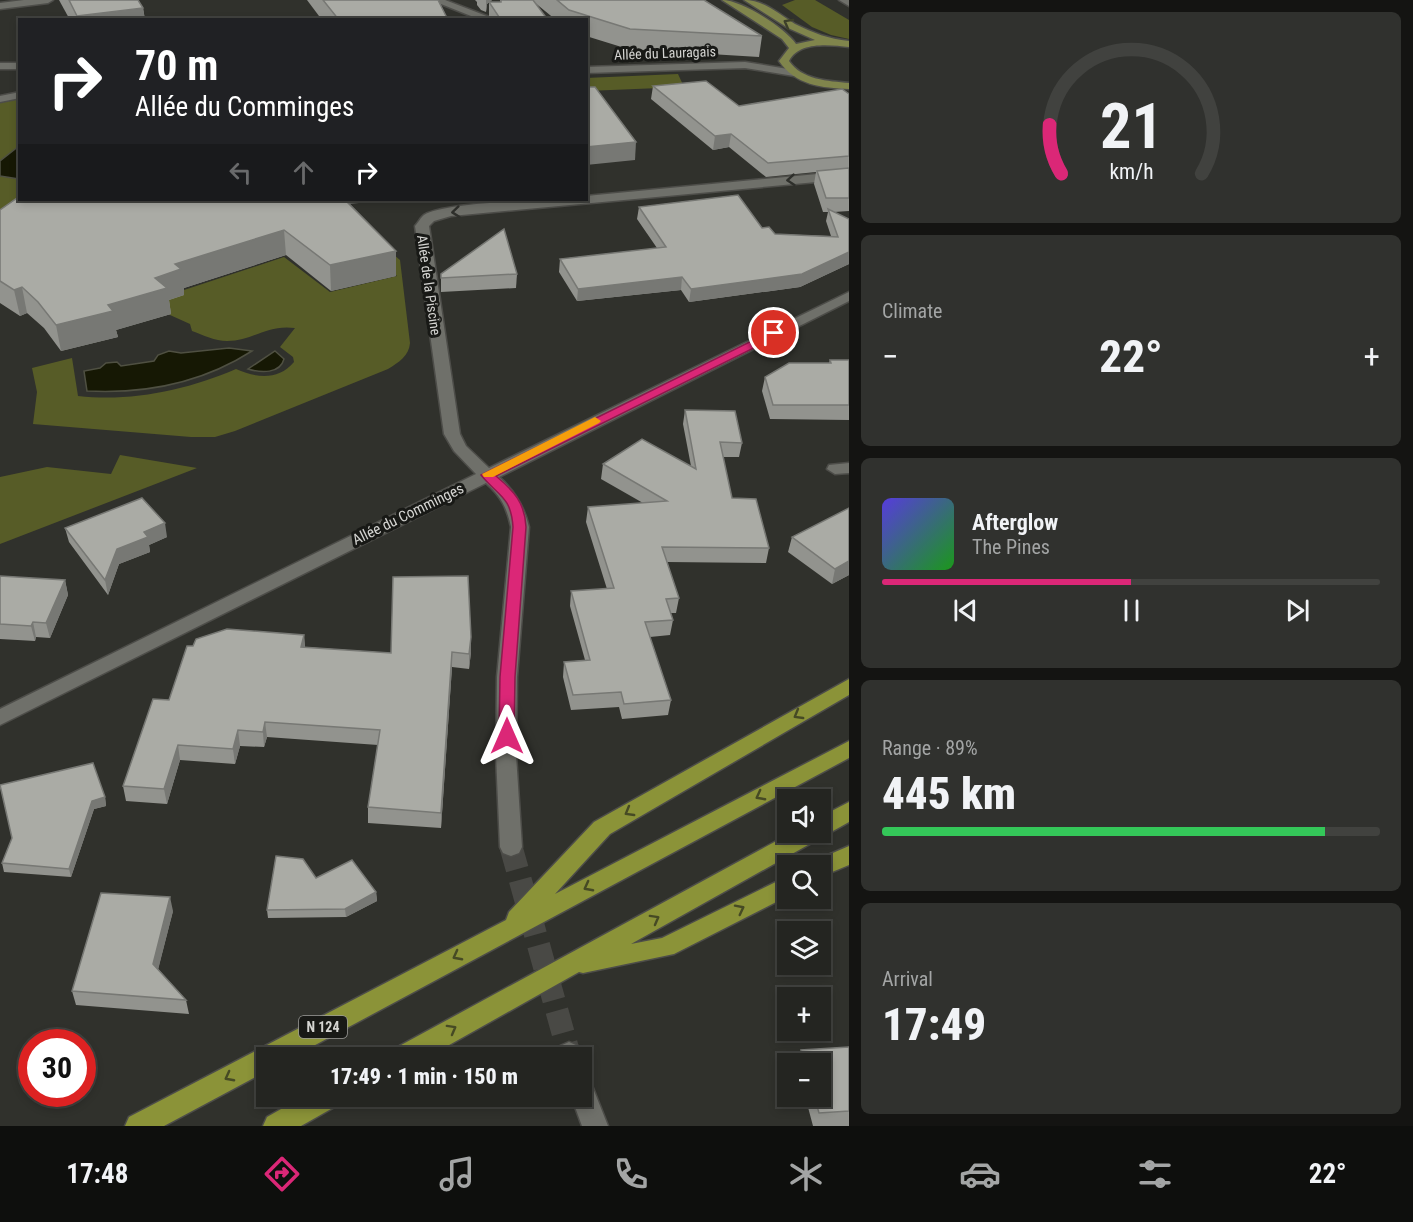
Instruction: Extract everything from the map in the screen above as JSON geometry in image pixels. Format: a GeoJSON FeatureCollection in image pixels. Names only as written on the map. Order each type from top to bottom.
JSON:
{"type":"FeatureCollection","features":[{"type":"Feature","properties":{"kind":"highway"},"geometry":{"type":"LineString","coordinates":[[508,928],[602,828],[849,686]]}},
{"type":"Feature","properties":{"kind":"highway","name":"N 124"},"geometry":{"type":"LineString","coordinates":[[138,1126],[849,749]]}},
{"type":"Feature","properties":{"kind":"highway"},"geometry":{"type":"LineString","coordinates":[[831,822],[849,812]]}},
{"type":"Feature","properties":{"kind":"highway"},"geometry":{"type":"LineString","coordinates":[[421,1047],[793,843]]}},
{"type":"Feature","properties":{"kind":"highway"},"geometry":{"type":"LineString","coordinates":[[831,863],[849,855]]}},
{"type":"Feature","properties":{"kind":"highway"},"geometry":{"type":"LineString","coordinates":[[567,966],[666,947],[777,891]]}},
{"type":"Feature","properties":{"kind":"highway"},"geometry":{"type":"LineString","coordinates":[[276,1126],[310,1107]]}},
{"type":"Feature","properties":{"kind":"main road"},"geometry":{"type":"LineString","coordinates":[[727,0],[786,37],[789,52],[784,61],[786,67],[794,73],[822,83],[849,86]]}},
{"type":"Feature","properties":{"kind":"main road"},"geometry":{"type":"LineString","coordinates":[[749,0],[792,26],[828,43]]}},
{"type":"Feature","properties":{"kind":"main road"},"geometry":{"type":"LineString","coordinates":[[789,52],[828,43],[849,44]]}},
{"type":"Feature","properties":{"kind":"street"},"geometry":{"type":"LineString","coordinates":[[0,6],[48,0]]}},
{"type":"Feature","properties":{"kind":"street"},"geometry":{"type":"LineString","coordinates":[[436,0],[493,16]]}},
{"type":"Feature","properties":{"kind":"street"},"geometry":{"type":"LineString","coordinates":[[844,0],[849,3]]}},
{"type":"Feature","properties":{"kind":"street"},"geometry":{"type":"LineString","coordinates":[[449,4],[471,2]]}},
{"type":"Feature","properties":{"kind":"street"},"geometry":{"type":"LineString","coordinates":[[0,52],[1,66],[18,66]]}},
{"type":"Feature","properties":{"kind":"street","name":"Allée du Lauragais"},"geometry":{"type":"LineString","coordinates":[[745,65],[789,52]]}},
{"type":"Feature","properties":{"kind":"street","name":"Allée du Lauragais"},"geometry":{"type":"LineString","coordinates":[[588,70],[745,65],[794,73]]}},
{"type":"Feature","properties":{"kind":"street"},"geometry":{"type":"LineString","coordinates":[[0,99],[18,95]]}},
{"type":"Feature","properties":{"kind":"street","name":"Allée de la Piscine"},"geometry":{"type":"LineString","coordinates":[[588,199],[849,175]]}},
{"type":"Feature","properties":{"kind":"street","name":"Allée de la Piscine"},"geometry":{"type":"LineString","coordinates":[[511,847],[506,755],[507,677],[519,520],[514,501],[460,449],[452,434],[421,231],[424,222],[450,212],[566,201]]}},
{"type":"Feature","properties":{"kind":"street","name":"Allée du Comminges"},"geometry":{"type":"LineString","coordinates":[[0,718],[481,469],[849,296]]}},
{"type":"Feature","properties":{"kind":"street"},"geometry":{"type":"LineString","coordinates":[[588,1107],[595,1126]]}},
{"type":"Feature","properties":{"kind":"green space"},"geometry":{"type":"Polygon","coordinates":[[[795,0],[815,0],[849,20],[849,39],[812,27],[782,5],[795,0]]]}},
{"type":"Feature","properties":{"kind":"green space"},"geometry":{"type":"Polygon","coordinates":[[[678,74],[684,87],[588,91],[588,78],[678,74]]]}},
{"type":"Feature","properties":{"kind":"green space"},"geometry":{"type":"Polygon","coordinates":[[[18,99],[18,201],[0,211],[0,102],[18,99]]]}},
{"type":"Feature","properties":{"kind":"green space"},"geometry":{"type":"Polygon","coordinates":[[[394,255],[400,260],[410,343],[406,355],[388,369],[215,437],[33,424],[37,392],[32,368],[72,358],[78,396],[119,397],[159,393],[198,383],[236,369],[259,376],[281,372],[294,362],[293,357],[280,347],[295,328],[276,328],[236,340],[218,340],[192,331],[190,324],[170,315],[158,303],[181,291],[284,257],[330,292],[397,276],[381,259],[394,255]]]}},
{"type":"Feature","properties":{"kind":"green space"},"geometry":{"type":"Polygon","coordinates":[[[120,455],[197,468],[0,544],[0,477],[47,467],[111,474],[120,455]]]}},
{"type":"Feature","properties":{"kind":"shaded area"},"geometry":{"type":"Polygon","coordinates":[[[18,147],[18,179],[0,176],[0,161],[18,147]]]}},
{"type":"Feature","properties":{"kind":"shaded area"},"geometry":{"type":"Polygon","coordinates":[[[229,348],[252,351],[213,371],[173,384],[131,391],[87,391],[84,371],[100,368],[106,363],[117,362],[121,366],[154,361],[158,355],[169,351],[181,353],[229,348]]]}},
{"type":"Feature","properties":{"kind":"shaded area"},"geometry":{"type":"Polygon","coordinates":[[[275,351],[284,359],[279,367],[264,372],[248,369],[275,351]]]}},
{"type":"Feature","properties":{"kind":"building"},"geometry":{"type":"Polygon","coordinates":[[[69,0],[138,0],[143,8],[77,16],[69,0]]]}},
{"type":"Feature","properties":{"kind":"building"},"geometry":{"type":"Polygon","coordinates":[[[323,0],[438,0],[447,18],[337,18],[323,0]]]}},
{"type":"Feature","properties":{"kind":"building"},"geometry":{"type":"Polygon","coordinates":[[[501,0],[533,0],[546,18],[500,18],[489,2],[501,2],[501,0]]]}},
{"type":"Feature","properties":{"kind":"building"},"geometry":{"type":"Polygon","coordinates":[[[557,0],[704,0],[762,36],[630,29],[569,10],[557,0]]]}},
{"type":"Feature","properties":{"kind":"building"},"geometry":{"type":"Polygon","coordinates":[[[706,81],[739,106],[842,89],[849,94],[849,156],[768,163],[731,134],[715,136],[653,86],[706,81]]]}},
{"type":"Feature","properties":{"kind":"building"},"geometry":{"type":"Polygon","coordinates":[[[588,87],[595,87],[636,142],[588,147],[588,87]]]}},
{"type":"Feature","properties":{"kind":"building"},"geometry":{"type":"Polygon","coordinates":[[[849,168],[849,198],[826,198],[817,171],[849,168]]]}},
{"type":"Feature","properties":{"kind":"building"},"geometry":{"type":"Polygon","coordinates":[[[738,195],[762,228],[769,227],[775,234],[838,237],[828,209],[849,219],[849,252],[802,274],[691,289],[682,277],[578,289],[560,259],[666,247],[639,207],[738,195]]]}},
{"type":"Feature","properties":{"kind":"building"},"geometry":{"type":"Polygon","coordinates":[[[18,197],[18,201],[346,201],[396,251],[330,265],[284,230],[175,264],[181,269],[155,278],[167,288],[108,305],[113,311],[56,325],[38,302],[22,287],[14,290],[0,281],[0,210],[18,197]]]}},
{"type":"Feature","properties":{"kind":"building"},"geometry":{"type":"Polygon","coordinates":[[[504,229],[517,274],[441,278],[441,274],[504,229]]]}},
{"type":"Feature","properties":{"kind":"building"},"geometry":{"type":"Polygon","coordinates":[[[830,360],[849,360],[849,405],[773,405],[765,377],[789,363],[831,363],[830,360]]]}},
{"type":"Feature","properties":{"kind":"building"},"geometry":{"type":"Polygon","coordinates":[[[685,410],[735,411],[742,443],[720,442],[732,498],[756,499],[769,548],[662,547],[679,598],[666,599],[673,620],[645,622],[671,700],[624,704],[621,692],[573,695],[564,662],[590,660],[571,591],[614,588],[588,507],[667,501],[603,464],[642,439],[696,469],[685,410]]]}},
{"type":"Feature","properties":{"kind":"building"},"geometry":{"type":"Polygon","coordinates":[[[142,498],[165,523],[144,532],[148,537],[117,549],[105,580],[65,528],[142,498]]]}},
{"type":"Feature","properties":{"kind":"building"},"geometry":{"type":"Polygon","coordinates":[[[849,508],[849,561],[835,569],[792,537],[849,508]]]}},
{"type":"Feature","properties":{"kind":"building"},"geometry":{"type":"Polygon","coordinates":[[[0,576],[65,580],[46,623],[33,622],[31,626],[0,624],[0,576]]]}},
{"type":"Feature","properties":{"kind":"building"},"geometry":{"type":"Polygon","coordinates":[[[468,576],[471,637],[469,654],[452,652],[441,813],[368,807],[380,730],[265,722],[263,732],[238,730],[233,749],[178,745],[164,789],[123,786],[153,699],[169,700],[187,646],[193,646],[196,639],[227,629],[304,635],[301,647],[391,653],[393,577],[468,576]]]}},
{"type":"Feature","properties":{"kind":"building"},"geometry":{"type":"Polygon","coordinates":[[[93,763],[105,797],[92,801],[69,869],[2,863],[12,838],[0,785],[93,763]]]}},
{"type":"Feature","properties":{"kind":"building"},"geometry":{"type":"Polygon","coordinates":[[[276,856],[303,859],[316,878],[352,860],[376,892],[345,909],[267,910],[276,856]]]}},
{"type":"Feature","properties":{"kind":"building"},"geometry":{"type":"Polygon","coordinates":[[[101,893],[170,897],[153,964],[186,1000],[72,991],[101,893]]]}},
{"type":"Feature","properties":{"kind":"building"},"geometry":{"type":"Polygon","coordinates":[[[849,1047],[849,1111],[819,1113],[817,1107],[831,1107],[831,1053],[802,1053],[801,1050],[849,1047]]]}},
{"type":"Feature","properties":{"kind":"tunnel"},"geometry":{"type":"LineString","coordinates":[[511,847],[567,1047]]}},
{"type":"Feature","properties":{"kind":"slow traffic"},"geometry":{"type":"LineString","coordinates":[[488,474],[595,421]]}},
{"type":"Feature","properties":{"kind":"route"},"geometry":{"type":"LineString","coordinates":[[507,736],[507,677],[520,527],[519,512],[514,501],[504,489],[487,475],[774,333]]}}]}
